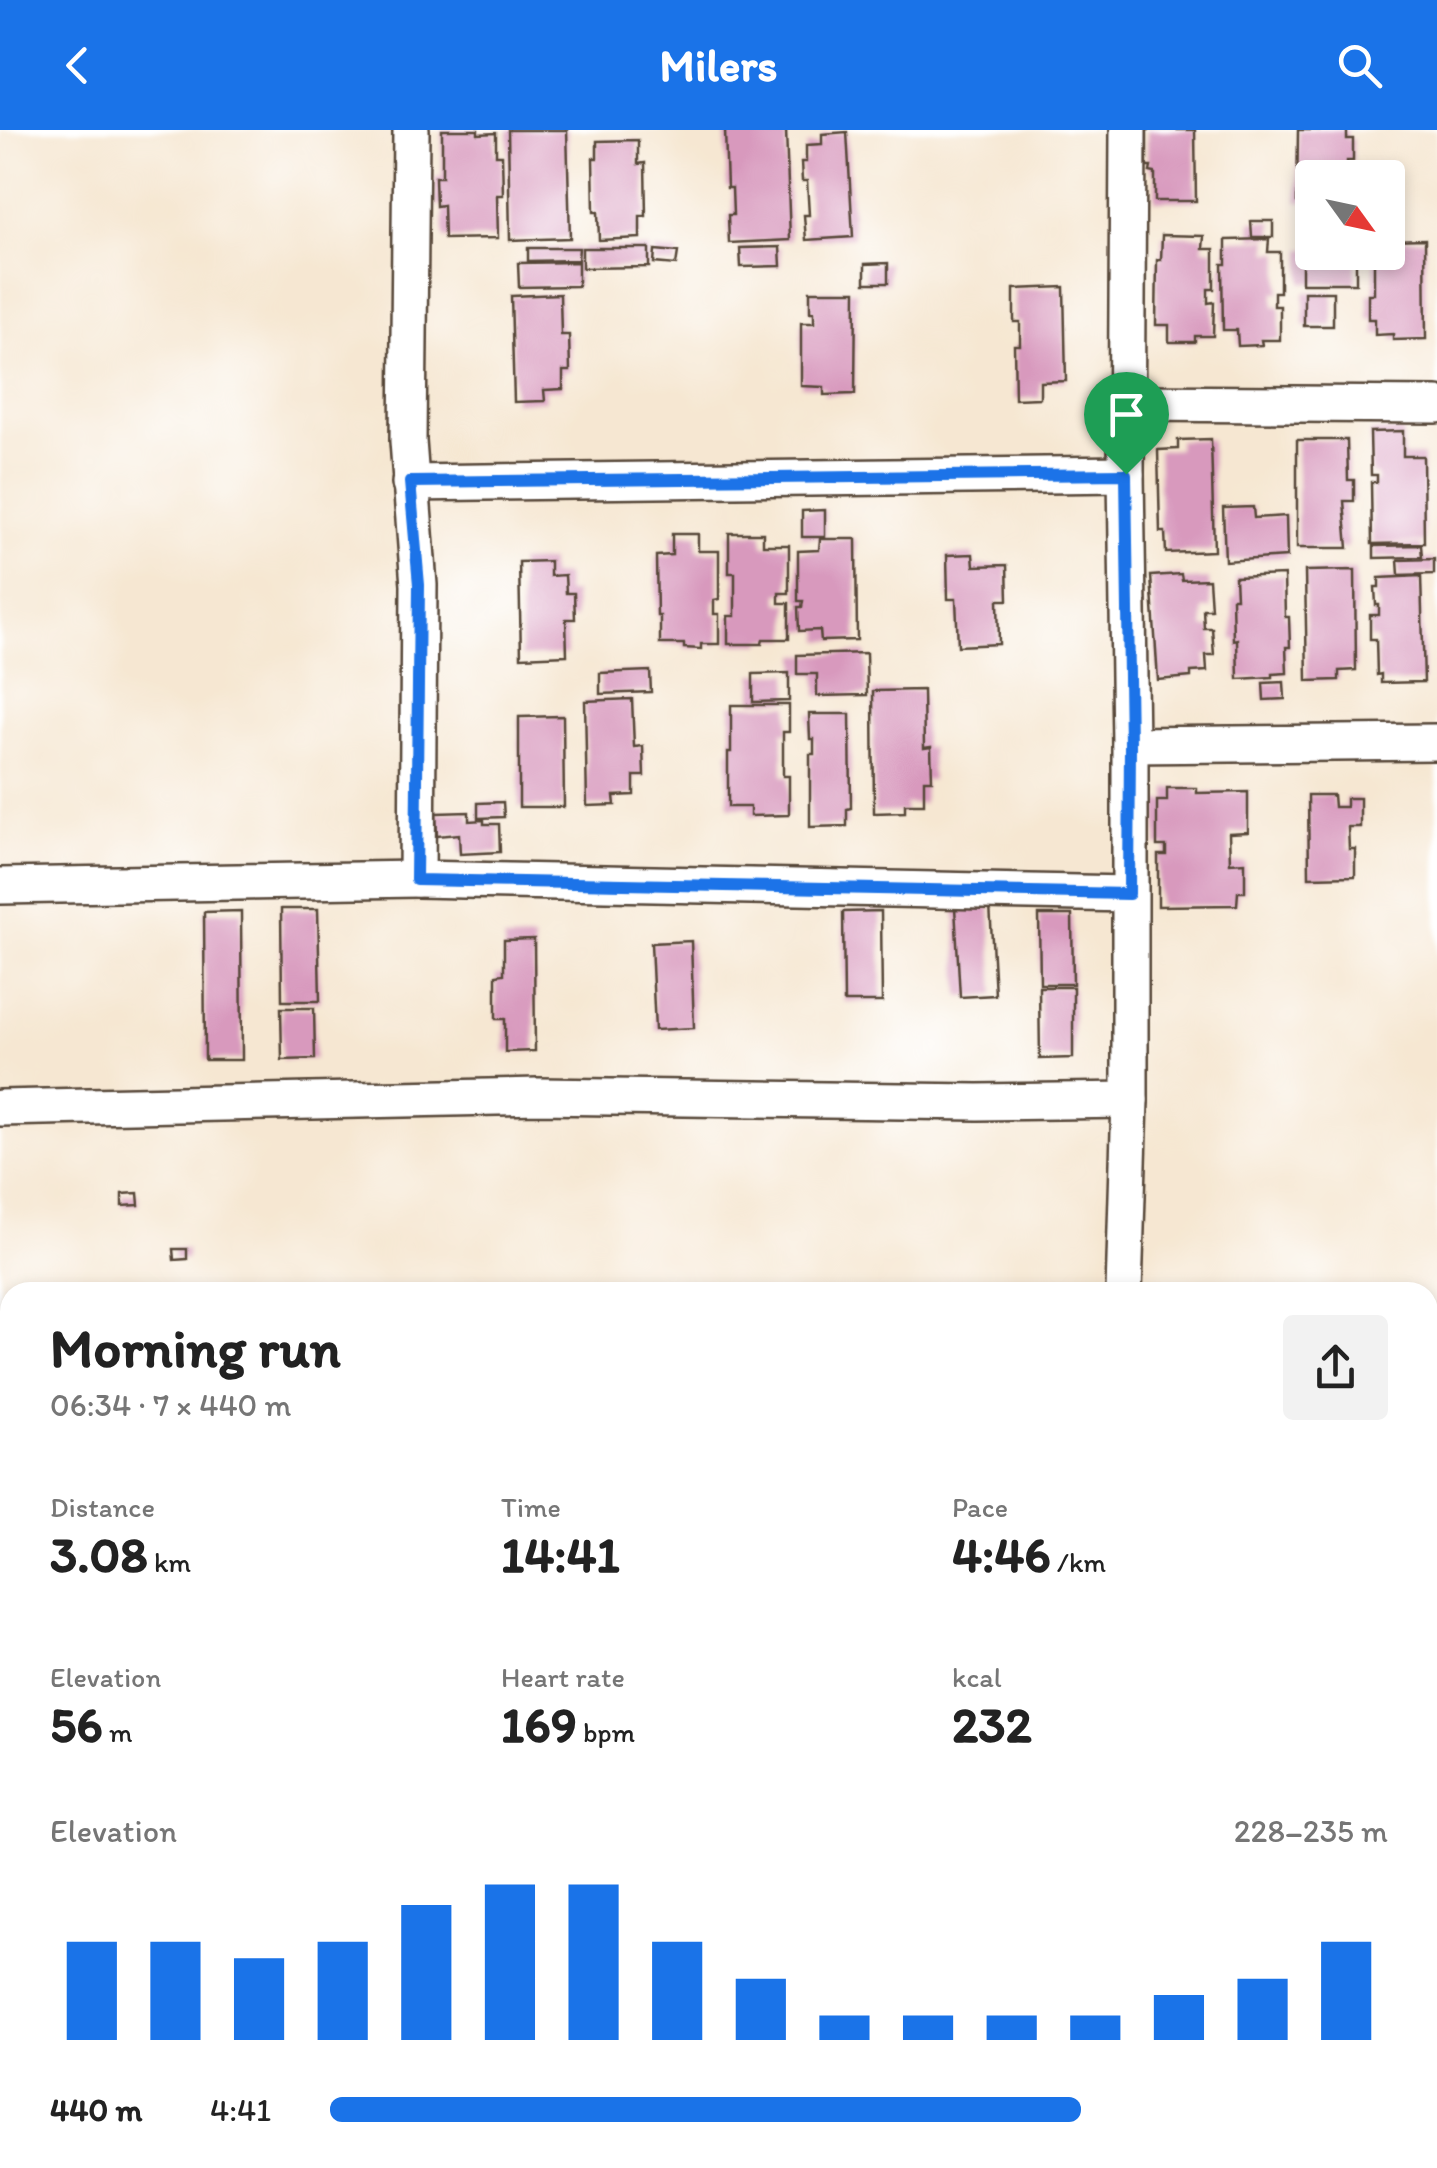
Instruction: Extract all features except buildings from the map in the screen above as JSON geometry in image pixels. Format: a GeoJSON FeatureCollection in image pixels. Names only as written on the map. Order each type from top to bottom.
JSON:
{"type":"FeatureCollection","features":[{"type":"Feature","properties":{"kind":"street"},"geometry":{"type":"LineString","coordinates":[[411,130],[408,422],[419,585],[416,880]]}},
{"type":"Feature","properties":{"kind":"street"},"geometry":{"type":"LineString","coordinates":[[1124,1282],[1130,1100],[1128,130]]}},
{"type":"Feature","properties":{"kind":"street"},"geometry":{"type":"LineString","coordinates":[[1126,403],[1437,406]]}},
{"type":"Feature","properties":{"kind":"street"},"geometry":{"type":"LineString","coordinates":[[410,482],[1126,474]]}},
{"type":"Feature","properties":{"kind":"street"},"geometry":{"type":"LineString","coordinates":[[1130,745],[1437,742]]}},
{"type":"Feature","properties":{"kind":"street"},"geometry":{"type":"LineString","coordinates":[[0,886],[416,880],[1129,894]]}},
{"type":"Feature","properties":{"kind":"street"},"geometry":{"type":"LineString","coordinates":[[0,1108],[538,1096],[978,1102],[1130,1100]]}},
{"type":"Feature","properties":{"kind":"route"},"geometry":{"type":"LineString","coordinates":[[1126,474],[1129,894],[416,880],[419,585],[410,482],[1126,474]]}}]}
